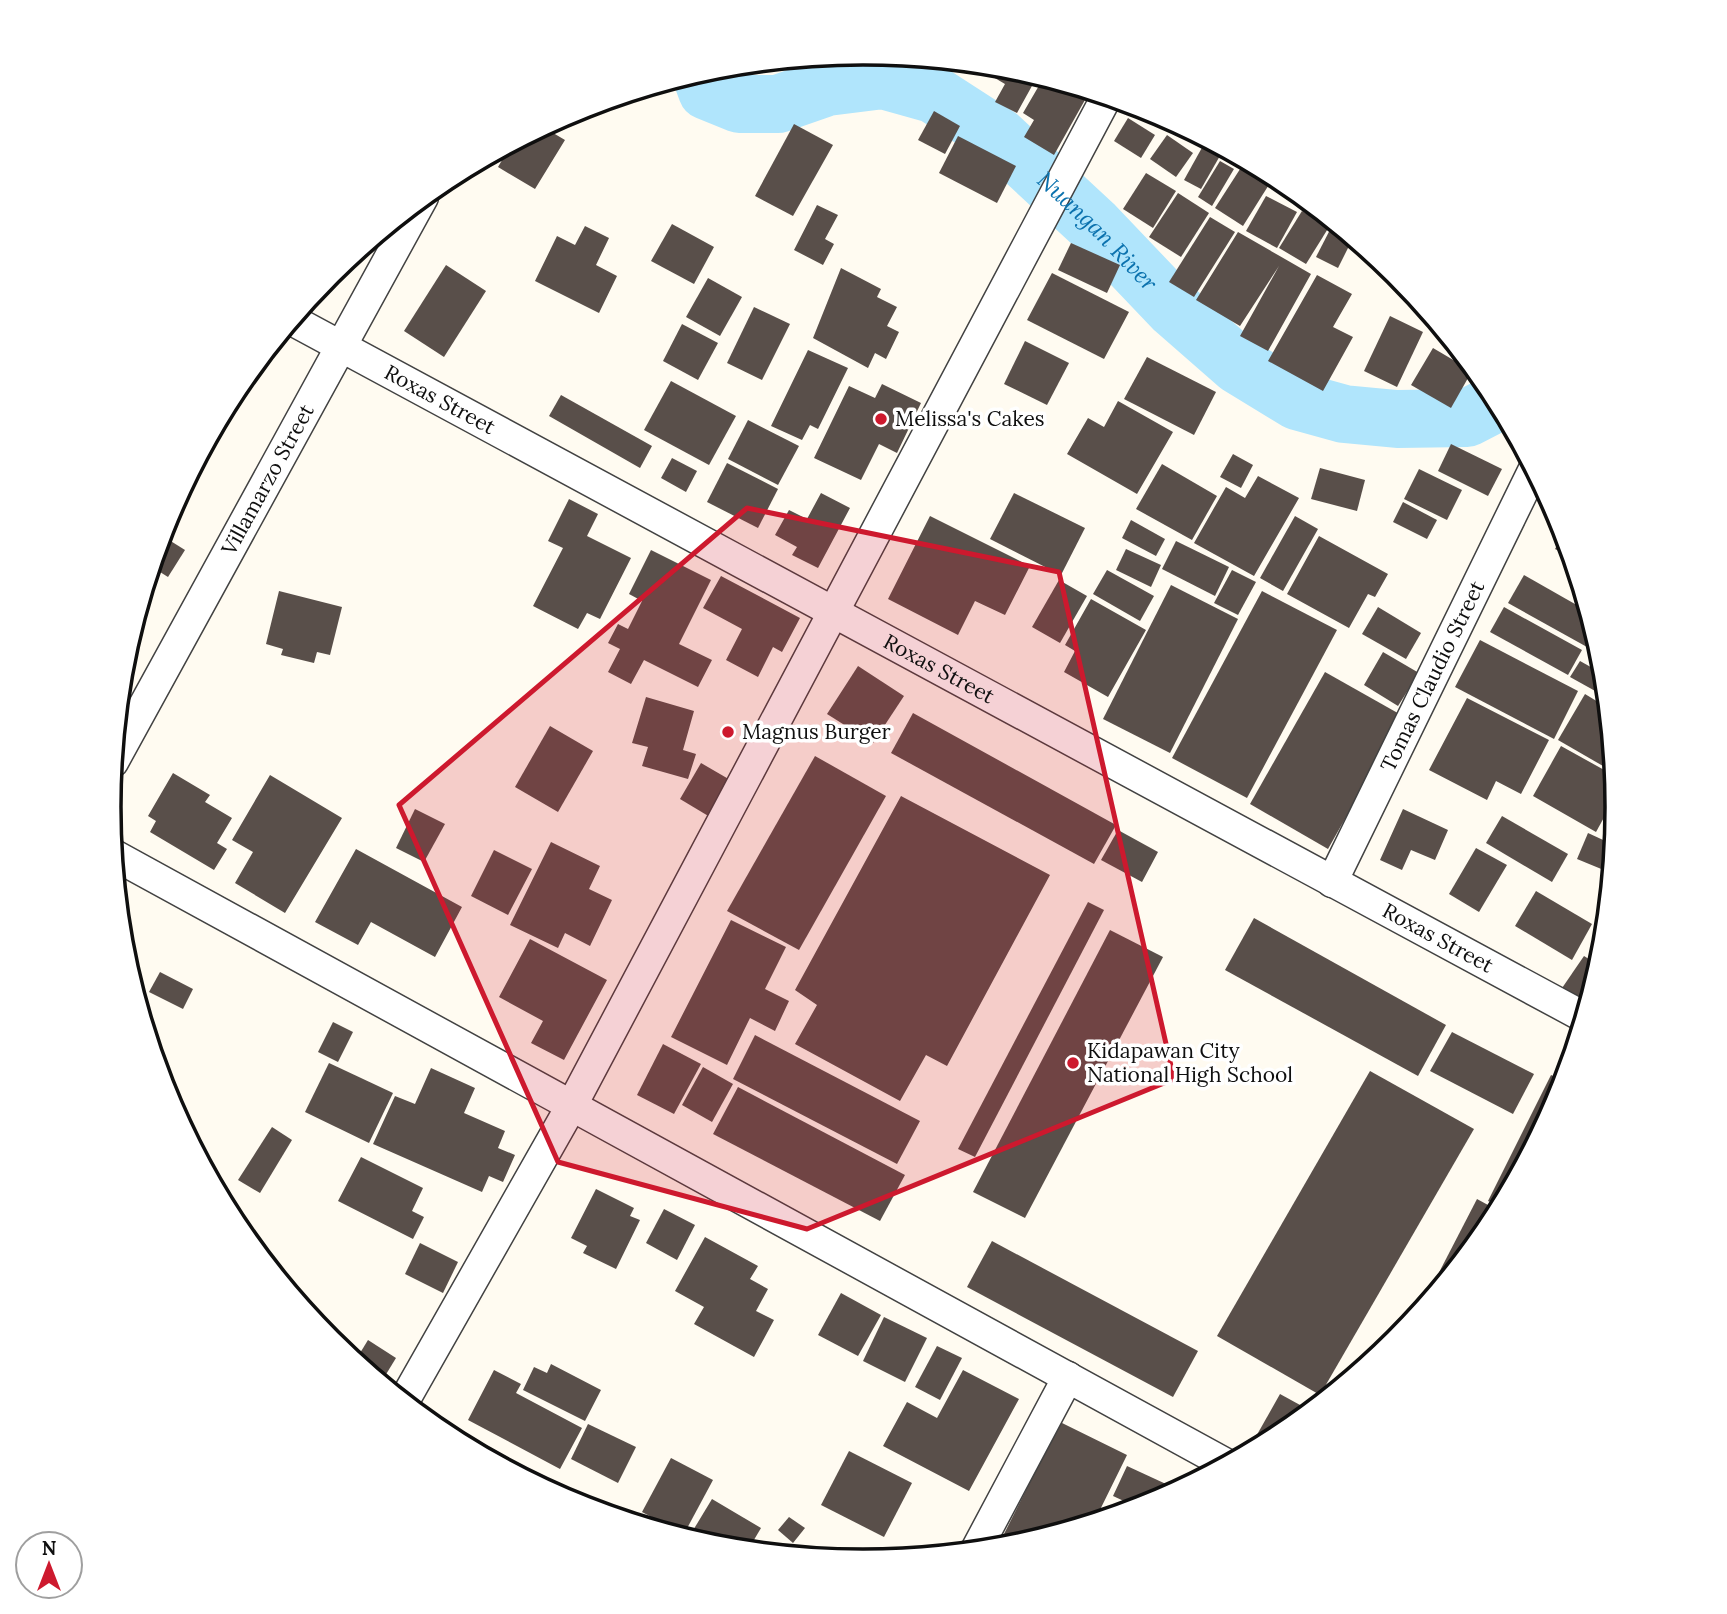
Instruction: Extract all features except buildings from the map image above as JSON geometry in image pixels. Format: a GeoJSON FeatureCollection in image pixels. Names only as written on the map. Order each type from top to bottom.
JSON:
{"type":"FeatureCollection","features":[{"type":"Feature","properties":{"kind":"street"},"geometry":{"type":"LineString","coordinates":[[408,1393],[572,1105],[1103,104]]}},
{"type":"Feature","properties":{"kind":"street","name":"Villamarzo Street"},"geometry":{"type":"LineString","coordinates":[[125,740],[411,219]]}},
{"type":"Feature","properties":{"kind":"street","name":"Roxas Street"},"geometry":{"type":"LineString","coordinates":[[300,324],[1576,1013]]}},
{"type":"Feature","properties":{"kind":"street","name":"Tomas Claudio Street"},"geometry":{"type":"LineString","coordinates":[[1332,882],[1529,479]]}},
{"type":"Feature","properties":{"kind":"street"},"geometry":{"type":"LineString","coordinates":[[123,860],[1218,1459]]}},
{"type":"Feature","properties":{"kind":"street"},"geometry":{"type":"LineString","coordinates":[[982,1539],[1068,1377]]}},
{"type":"Feature","properties":{"kind":"highlighted area"},"geometry":{"type":"Polygon","coordinates":[[[747,508],[1059,572],[1174,1079],[807,1229],[558,1162],[399,805],[747,508]]]}},
{"type":"Feature","properties":{"kind":"waterway","name":"Nuangan River"},"geometry":{"type":"LineString","coordinates":[[704,82],[707,91],[739,104],[778,104],[827,87],[883,80],[933,94],[998,136],[1094,225],[1174,309],[1238,365],[1297,401],[1344,414],[1397,419],[1467,418],[1488,407]]}},
{"type":"Feature","properties":{"kind":"place","name":"Melissa's Cakes"},"geometry":{"type":"Point","coordinates":[881,419]}},
{"type":"Feature","properties":{"kind":"place","name":"Magnus Burger"},"geometry":{"type":"Point","coordinates":[728,732]}},
{"type":"Feature","properties":{"kind":"place","name":"Kidapawan City National High School"},"geometry":{"type":"Point","coordinates":[1073,1063]}}]}
